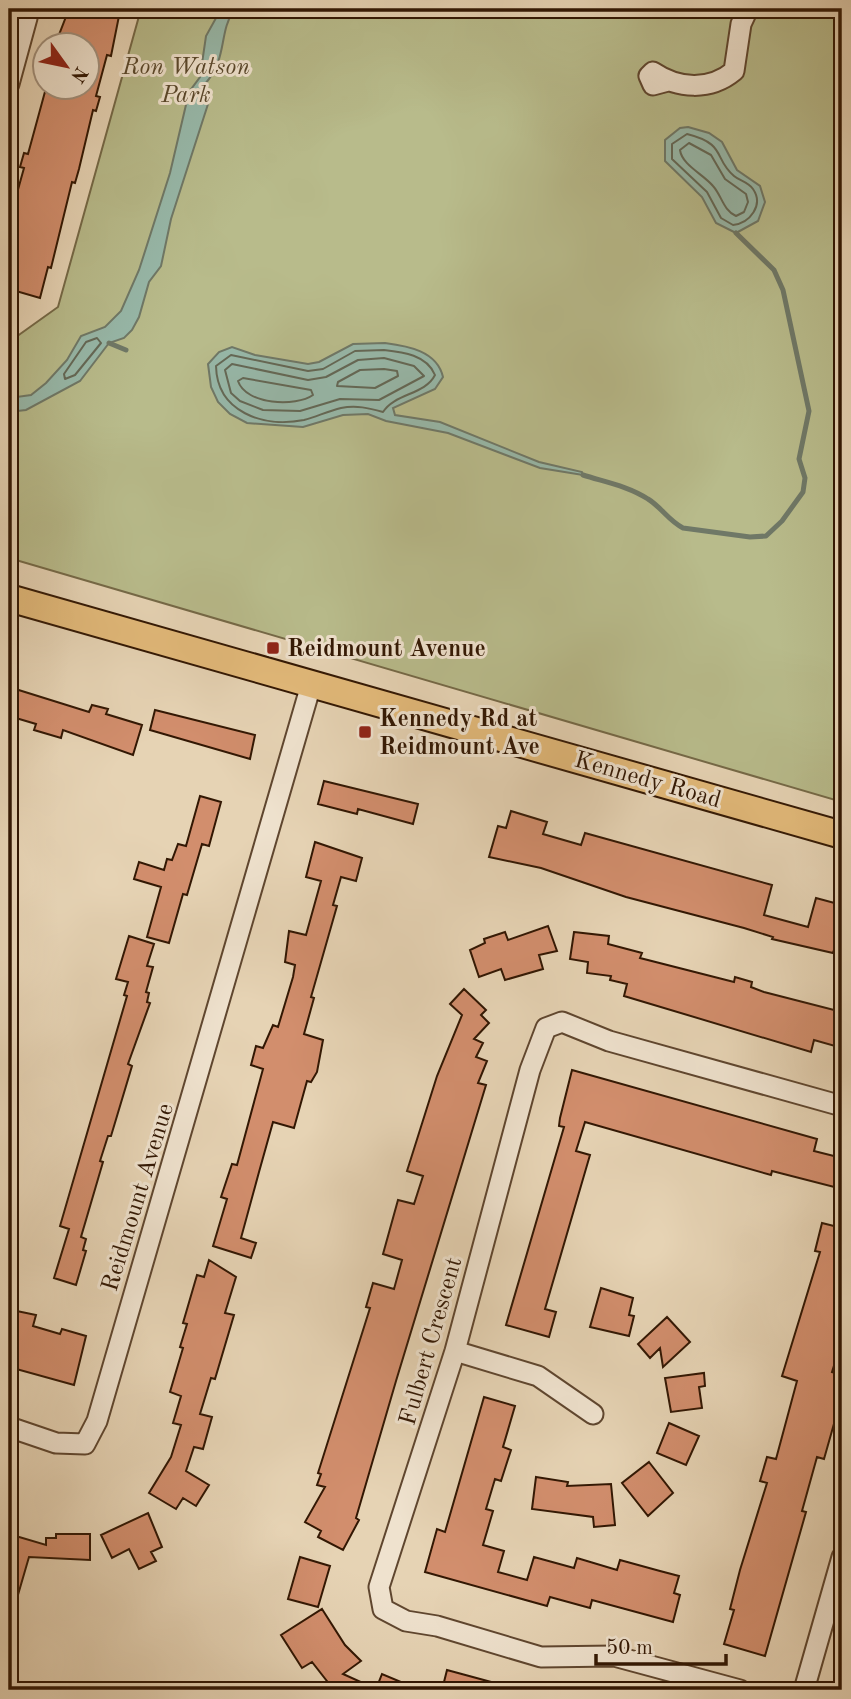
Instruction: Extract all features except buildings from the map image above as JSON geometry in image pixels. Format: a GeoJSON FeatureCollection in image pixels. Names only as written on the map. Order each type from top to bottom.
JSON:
{"type":"FeatureCollection","features":[{"type":"Feature","properties":{"kind":"main road","name":"Kennedy Road"},"geometry":{"type":"LineString","coordinates":[[9,598],[842,835]]}},
{"type":"Feature","properties":{"kind":"street"},"geometry":{"type":"LineString","coordinates":[[668,81],[701,87],[723,80],[734,71],[741,24],[748,9]]}},
{"type":"Feature","properties":{"kind":"street"},"geometry":{"type":"LineString","coordinates":[[9,83],[27,18]]}},
{"type":"Feature","properties":{"kind":"street","name":"Reidmount Avenue"},"geometry":{"type":"LineString","coordinates":[[9,1427],[56,1443],[85,1444],[97,1421],[311,685]]}},
{"type":"Feature","properties":{"kind":"street","name":"Fulbert Crescent"},"geometry":{"type":"LineString","coordinates":[[740,1690],[614,1656],[541,1657],[436,1626],[406,1621],[383,1609],[378,1596],[382,1573],[395,1545],[455,1351],[530,1070],[546,1028],[562,1021],[609,1041],[842,1106]]}},
{"type":"Feature","properties":{"kind":"street"},"geometry":{"type":"LineString","coordinates":[[455,1351],[538,1376],[593,1414]]}},
{"type":"Feature","properties":{"kind":"street"},"geometry":{"type":"LineString","coordinates":[[804,1690],[842,1557]]}},
{"type":"Feature","properties":{"kind":"green space","name":"Ron Watson Park"},"geometry":{"type":"Polygon","coordinates":[[[141,9],[842,9],[842,802],[9,558],[9,342],[58,307],[141,9]]]}},
{"type":"Feature","properties":{"kind":"water"},"geometry":{"type":"Polygon","coordinates":[[[221,9],[234,9],[226,28],[217,65],[205,84],[209,101],[171,219],[161,266],[149,282],[139,317],[124,338],[109,343],[80,381],[26,410],[9,412],[9,398],[31,395],[67,360],[81,336],[105,327],[121,311],[139,270],[170,173],[189,92],[200,77],[206,36],[221,9]]]}},
{"type":"Feature","properties":{"kind":"water"},"geometry":{"type":"Polygon","coordinates":[[[688,127],[709,133],[722,142],[737,170],[760,186],[765,202],[758,221],[736,233],[716,223],[702,197],[665,161],[665,140],[680,128],[688,127]]]}},
{"type":"Feature","properties":{"kind":"water"},"geometry":{"type":"Polygon","coordinates":[[[385,343],[420,351],[435,361],[443,377],[435,389],[393,408],[395,415],[440,422],[539,462],[582,472],[583,475],[540,468],[448,433],[386,421],[368,414],[343,415],[303,427],[247,423],[230,414],[218,402],[211,387],[208,364],[219,352],[232,347],[255,355],[308,364],[319,362],[353,344],[385,343]]]}},
{"type":"Feature","properties":{"kind":"waterway"},"geometry":{"type":"LineString","coordinates":[[583,475],[640,495],[653,502],[683,528],[750,537],[766,536],[782,521],[803,492],[805,478],[799,459],[809,411],[783,290],[774,270],[736,233]]}},
{"type":"Feature","properties":{"kind":"waterway"},"geometry":{"type":"LineString","coordinates":[[109,343],[126,350]]}},
{"type":"Feature","properties":{"kind":"place","name":"Reidmount Avenue"},"geometry":{"type":"Point","coordinates":[273,648]}},
{"type":"Feature","properties":{"kind":"place","name":"Kennedy Rd at Reidmount Ave"},"geometry":{"type":"Point","coordinates":[365,732]}}]}
